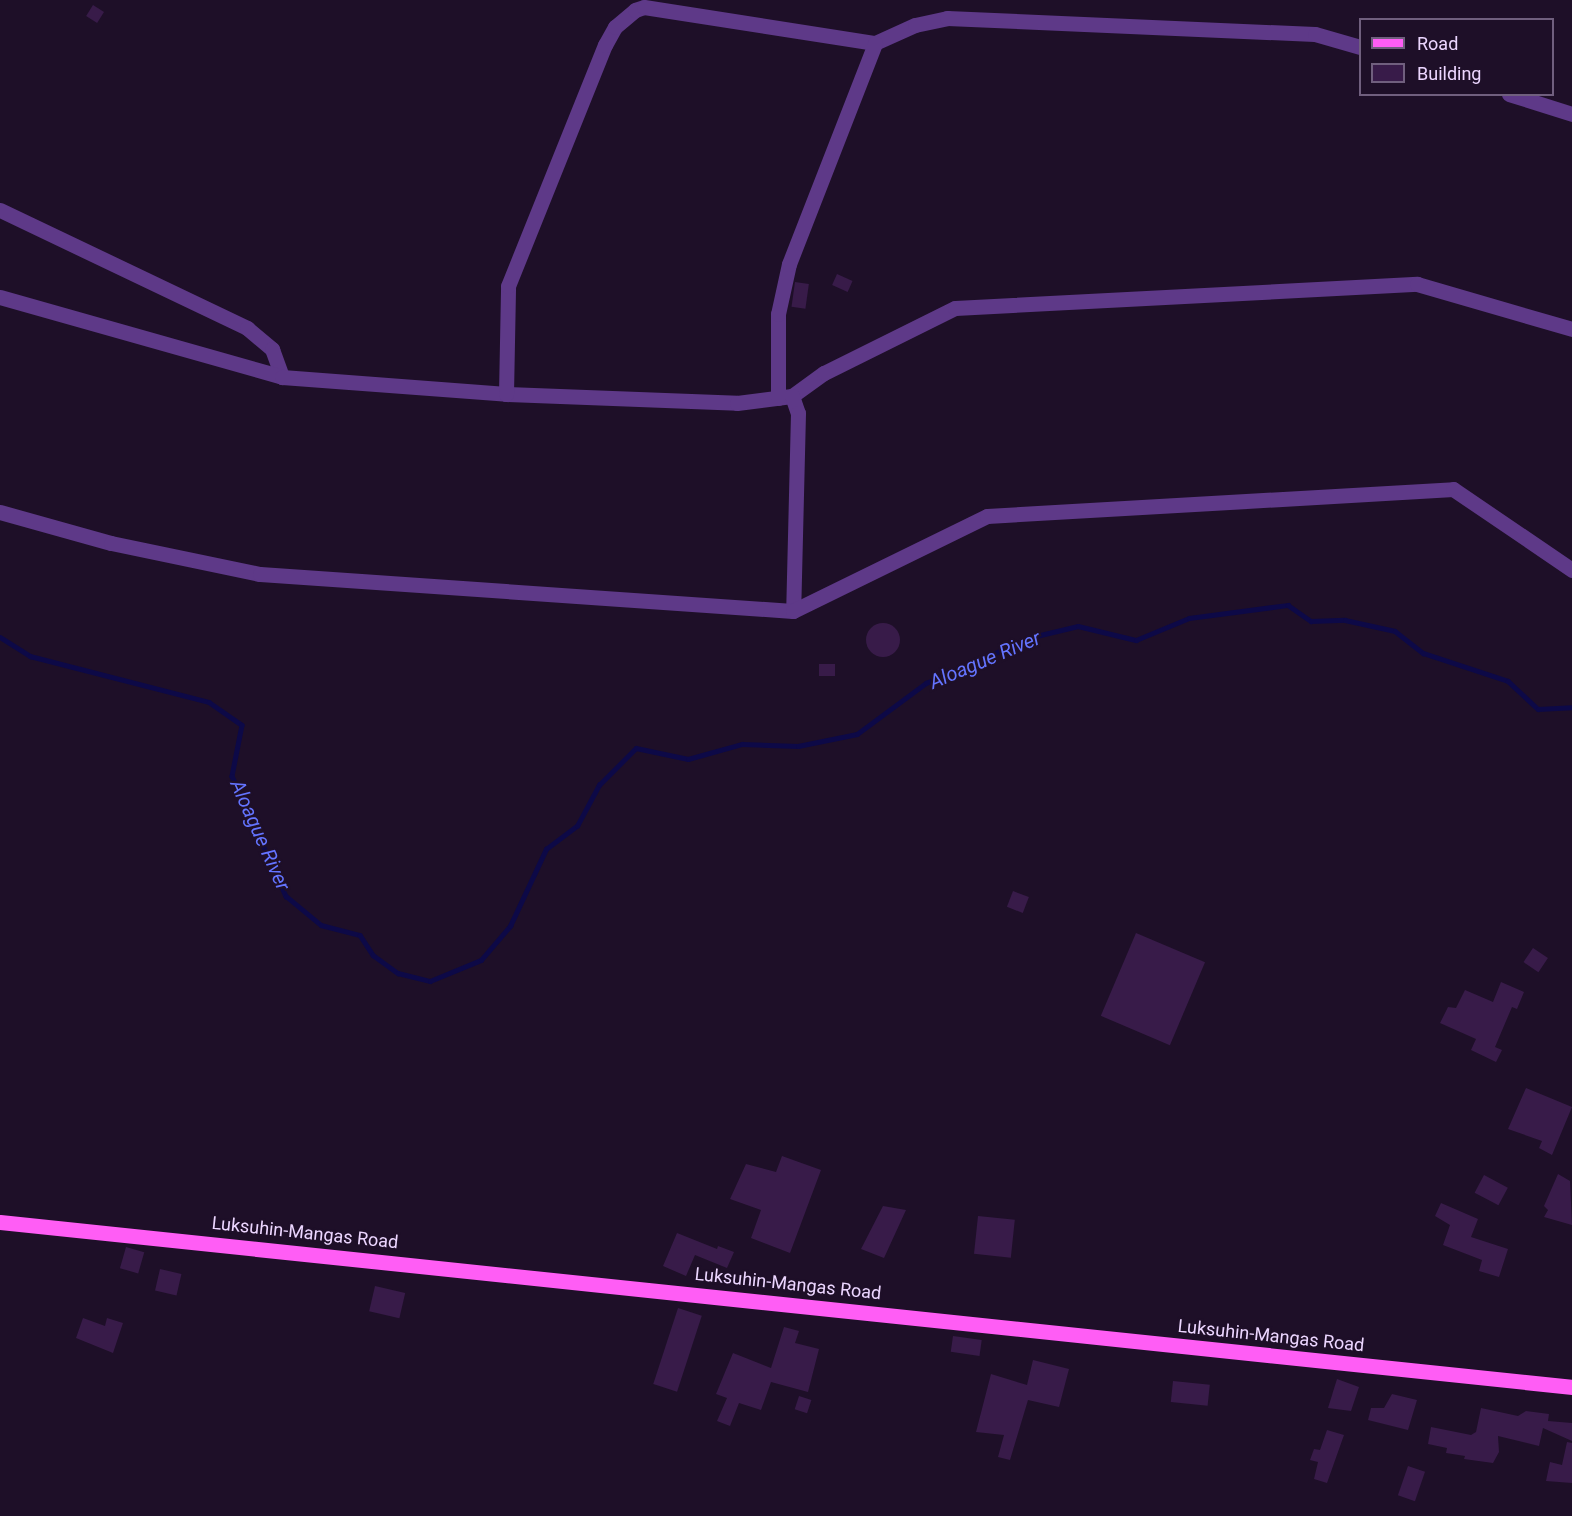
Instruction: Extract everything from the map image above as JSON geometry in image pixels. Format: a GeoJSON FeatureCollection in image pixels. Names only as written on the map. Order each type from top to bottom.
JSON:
{"type":"FeatureCollection","features":[{"type":"Feature","properties":{"kind":"main road","name":"Luksuhin-Mangas Road"},"geometry":{"type":"LineString","coordinates":[[0,1222],[1572,1387]]}},
{"type":"Feature","properties":{"kind":"street"},"geometry":{"type":"LineString","coordinates":[[506,394],[507,286],[605,45],[625,16],[644,7],[875,43],[915,26],[947,18],[1315,34],[1359,47]]}},
{"type":"Feature","properties":{"kind":"street"},"geometry":{"type":"LineString","coordinates":[[793,611],[798,413],[785,397],[778,314],[789,264],[875,43]]}},
{"type":"Feature","properties":{"kind":"street"},"geometry":{"type":"LineString","coordinates":[[1515,96],[1572,114]]}},
{"type":"Feature","properties":{"kind":"street"},"geometry":{"type":"LineString","coordinates":[[0,210],[254,332],[272,349],[282,377]]}},
{"type":"Feature","properties":{"kind":"street"},"geometry":{"type":"LineString","coordinates":[[0,297],[282,377],[506,394],[737,404],[785,397],[824,373],[955,308],[1417,284],[1572,329]]}},
{"type":"Feature","properties":{"kind":"street"},"geometry":{"type":"LineString","coordinates":[[0,512],[111,543],[260,574],[793,611],[987,516],[1454,489],[1466,495],[1572,570]]}},
{"type":"Feature","properties":{"kind":"building"},"geometry":{"type":"Polygon","coordinates":[[[93,5],[104,12],[97,23],[86,16],[93,5]]]}},
{"type":"Feature","properties":{"kind":"building"},"geometry":{"type":"Polygon","coordinates":[[[837,274],[853,281],[848,292],[832,285],[837,274]]]}},
{"type":"Feature","properties":{"kind":"building"},"geometry":{"type":"Polygon","coordinates":[[[795,282],[809,284],[805,309],[792,307],[795,282]]]}},
{"type":"Feature","properties":{"kind":"building"},"geometry":{"type":"Polygon","coordinates":[[[883,623],[895,628],[900,640],[895,652],[883,657],[871,652],[866,640],[871,628],[883,623]]]}},
{"type":"Feature","properties":{"kind":"building"},"geometry":{"type":"Polygon","coordinates":[[[819,664],[835,664],[835,676],[819,676],[819,664]]]}},
{"type":"Feature","properties":{"kind":"building"},"geometry":{"type":"Polygon","coordinates":[[[1013,891],[1029,897],[1023,913],[1007,907],[1013,891]]]}},
{"type":"Feature","properties":{"kind":"building"},"geometry":{"type":"Polygon","coordinates":[[[1136,933],[1205,962],[1170,1045],[1101,1016],[1136,933]]]}},
{"type":"Feature","properties":{"kind":"building"},"geometry":{"type":"Polygon","coordinates":[[[1533,948],[1548,958],[1538,972],[1523,962],[1533,948]]]}},
{"type":"Feature","properties":{"kind":"building"},"geometry":{"type":"Polygon","coordinates":[[[1501,982],[1524,992],[1517,1009],[1512,1007],[1495,1047],[1502,1050],[1496,1062],[1471,1050],[1476,1039],[1440,1023],[1448,1007],[1456,1008],[1465,990],[1493,1002],[1501,982]]]}},
{"type":"Feature","properties":{"kind":"building"},"geometry":{"type":"Polygon","coordinates":[[[1526,1088],[1572,1107],[1552,1155],[1539,1148],[1542,1141],[1508,1129],[1526,1088]]]}},
{"type":"Feature","properties":{"kind":"building"},"geometry":{"type":"Polygon","coordinates":[[[782,1156],[821,1170],[790,1253],[751,1238],[761,1210],[730,1199],[746,1164],[776,1172],[782,1156]]]}},
{"type":"Feature","properties":{"kind":"building"},"geometry":{"type":"Polygon","coordinates":[[[1558,1174],[1570,1181],[1572,1225],[1544,1217],[1548,1210],[1544,1206],[1558,1174]]]}},
{"type":"Feature","properties":{"kind":"building"},"geometry":{"type":"Polygon","coordinates":[[[1484,1175],[1508,1188],[1498,1205],[1475,1193],[1484,1175]]]}},
{"type":"Feature","properties":{"kind":"building"},"geometry":{"type":"Polygon","coordinates":[[[1441,1203],[1478,1219],[1471,1237],[1508,1249],[1499,1277],[1479,1271],[1482,1260],[1443,1245],[1450,1225],[1435,1216],[1441,1203]]]}},
{"type":"Feature","properties":{"kind":"building"},"geometry":{"type":"Polygon","coordinates":[[[883,1206],[906,1210],[884,1258],[861,1249],[883,1206]]]}},
{"type":"Feature","properties":{"kind":"building"},"geometry":{"type":"Polygon","coordinates":[[[978,1216],[1015,1220],[1011,1258],[974,1254],[978,1216]]]}},
{"type":"Feature","properties":{"kind":"building"},"geometry":{"type":"Polygon","coordinates":[[[677,1233],[717,1249],[718,1246],[734,1252],[727,1268],[695,1255],[686,1276],[663,1266],[677,1233]]]}},
{"type":"Feature","properties":{"kind":"building"},"geometry":{"type":"Polygon","coordinates":[[[126,1247],[144,1252],[138,1273],[120,1268],[126,1247]]]}},
{"type":"Feature","properties":{"kind":"building"},"geometry":{"type":"Polygon","coordinates":[[[160,1269],[181,1274],[176,1295],[155,1290],[160,1269]]]}},
{"type":"Feature","properties":{"kind":"building"},"geometry":{"type":"Polygon","coordinates":[[[375,1286],[405,1293],[399,1318],[369,1311],[375,1286]]]}},
{"type":"Feature","properties":{"kind":"building"},"geometry":{"type":"Polygon","coordinates":[[[678,1308],[702,1316],[677,1392],[653,1384],[678,1308]]]}},
{"type":"Feature","properties":{"kind":"building"},"geometry":{"type":"Polygon","coordinates":[[[83,1318],[105,1326],[107,1318],[123,1323],[113,1353],[76,1338],[83,1318]]]}},
{"type":"Feature","properties":{"kind":"building"},"geometry":{"type":"Polygon","coordinates":[[[784,1327],[799,1331],[795,1343],[819,1349],[808,1392],[771,1382],[761,1410],[739,1403],[730,1426],[717,1421],[727,1398],[716,1394],[733,1353],[771,1368],[784,1327]]]}},
{"type":"Feature","properties":{"kind":"building"},"geometry":{"type":"Polygon","coordinates":[[[953,1336],[982,1340],[979,1356],[951,1352],[953,1336]]]}},
{"type":"Feature","properties":{"kind":"building"},"geometry":{"type":"Polygon","coordinates":[[[1033,1360],[1069,1369],[1059,1407],[1028,1400],[1010,1460],[998,1457],[1004,1435],[976,1432],[991,1374],[1027,1385],[1033,1360]]]}},
{"type":"Feature","properties":{"kind":"building"},"geometry":{"type":"Polygon","coordinates":[[[1337,1379],[1359,1387],[1351,1411],[1328,1408],[1337,1379]]]}},
{"type":"Feature","properties":{"kind":"building"},"geometry":{"type":"Polygon","coordinates":[[[1173,1381],[1210,1385],[1208,1406],[1171,1402],[1173,1381]]]}},
{"type":"Feature","properties":{"kind":"building"},"geometry":{"type":"Polygon","coordinates":[[[1392,1394],[1417,1400],[1408,1430],[1368,1420],[1371,1408],[1384,1408],[1392,1394]]]}},
{"type":"Feature","properties":{"kind":"building"},"geometry":{"type":"Polygon","coordinates":[[[799,1396],[811,1400],[807,1413],[795,1409],[799,1396]]]}},
{"type":"Feature","properties":{"kind":"building"},"geometry":{"type":"Polygon","coordinates":[[[1481,1408],[1518,1416],[1526,1411],[1549,1414],[1548,1421],[1572,1423],[1572,1441],[1543,1428],[1539,1446],[1498,1436],[1499,1452],[1493,1463],[1464,1459],[1465,1456],[1446,1453],[1447,1448],[1428,1444],[1431,1427],[1471,1435],[1476,1432],[1481,1408]]]}},
{"type":"Feature","properties":{"kind":"building"},"geometry":{"type":"Polygon","coordinates":[[[1327,1430],[1344,1435],[1327,1483],[1314,1479],[1318,1462],[1310,1460],[1314,1449],[1320,1450],[1327,1430]]]}},
{"type":"Feature","properties":{"kind":"building"},"geometry":{"type":"Polygon","coordinates":[[[1567,1442],[1572,1443],[1572,1483],[1546,1481],[1550,1462],[1562,1465],[1567,1442]]]}},
{"type":"Feature","properties":{"kind":"building"},"geometry":{"type":"Polygon","coordinates":[[[1408,1466],[1425,1472],[1415,1501],[1398,1495],[1408,1466]]]}},
{"type":"Feature","properties":{"kind":"waterway","name":"Aloague River"},"geometry":{"type":"LineString","coordinates":[[0,637],[30,656],[209,702],[242,725],[232,776],[286,896],[321,925],[360,935],[373,955],[398,973],[430,981],[481,960],[510,926],[546,849],[577,826],[599,785],[636,748],[688,759],[742,744],[798,746],[857,734],[926,683],[1032,637],[1078,626],[1136,640],[1189,618],[1288,605],[1311,621],[1345,620],[1395,631],[1423,653],[1508,681],[1538,709],[1572,707]]}}]}
